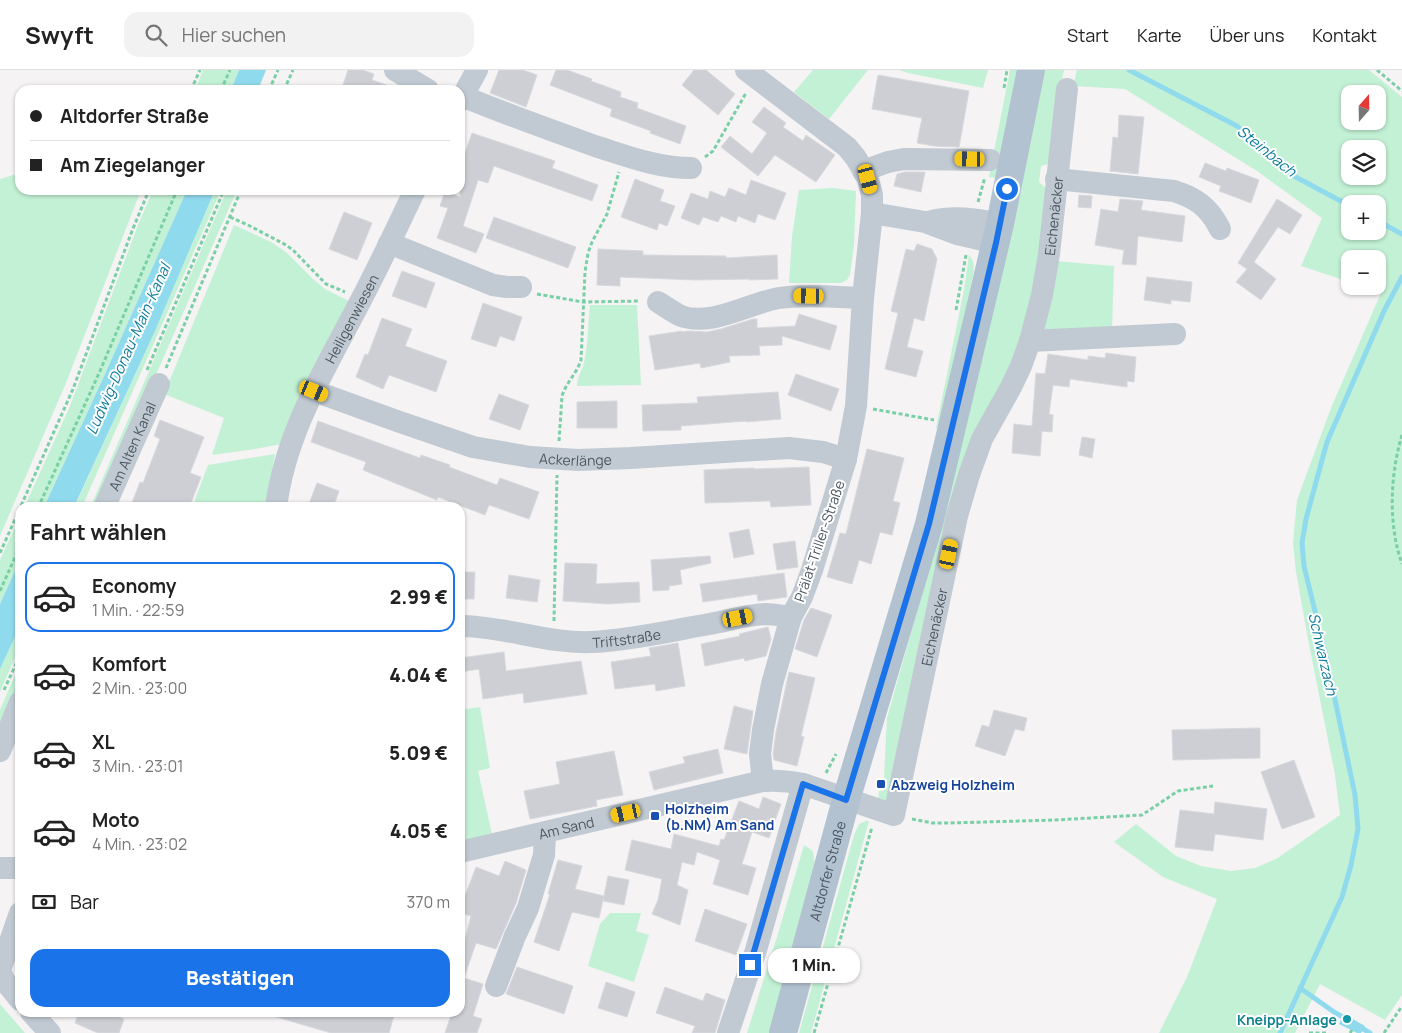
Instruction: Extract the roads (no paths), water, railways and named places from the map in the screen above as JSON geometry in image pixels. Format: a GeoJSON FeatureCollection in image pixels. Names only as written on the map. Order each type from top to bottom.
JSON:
{"type":"FeatureCollection","features":[{"type":"Feature","properties":{"kind":"main road","name":"Altdorfer Straße"},"geometry":{"type":"LineString","coordinates":[[783,1033],[846,800],[929,524],[998,234],[1031,70]]}},
{"type":"Feature","properties":{"kind":"street"},"geometry":{"type":"LineString","coordinates":[[395,70],[420,85]]}},
{"type":"Feature","properties":{"kind":"street"},"geometry":{"type":"LineString","coordinates":[[465,91],[476,70]]}},
{"type":"Feature","properties":{"kind":"street","name":"Prälat-Triller-Straße"},"geometry":{"type":"LineString","coordinates":[[751,74],[847,147],[864,171],[872,195],[856,406],[846,459],[812,570],[792,617],[772,684],[760,754],[763,781]]}},
{"type":"Feature","properties":{"kind":"street","name":"Eichenäcker"},"geometry":{"type":"LineString","coordinates":[[846,800],[885,813],[968,475],[982,439],[1021,366],[1030,341],[1042,295],[1067,89]]}},
{"type":"Feature","properties":{"kind":"street"},"geometry":{"type":"LineString","coordinates":[[465,99],[624,155],[657,165],[691,168]]}},
{"type":"Feature","properties":{"kind":"street"},"geometry":{"type":"LineString","coordinates":[[864,171],[888,162],[904,160],[931,158],[990,160]]}},
{"type":"Feature","properties":{"kind":"street"},"geometry":{"type":"LineString","coordinates":[[1056,179],[1174,191],[1186,195],[1208,209],[1220,228]]}},
{"type":"Feature","properties":{"kind":"street","name":"Heiligenwiesen"},"geometry":{"type":"LineString","coordinates":[[277,502],[282,473],[314,391],[362,299],[413,195]]}},
{"type":"Feature","properties":{"kind":"street"},"geometry":{"type":"LineString","coordinates":[[872,213],[925,222],[938,219],[974,218],[998,234]]}},
{"type":"Feature","properties":{"kind":"street"},"geometry":{"type":"LineString","coordinates":[[389,243],[493,285],[521,287]]}},
{"type":"Feature","properties":{"kind":"street"},"geometry":{"type":"LineString","coordinates":[[658,302],[682,316],[701,318],[731,314],[750,305],[787,297],[863,298]]}},
{"type":"Feature","properties":{"kind":"street"},"geometry":{"type":"LineString","coordinates":[[1030,341],[1175,334]]}},
{"type":"Feature","properties":{"kind":"street","name":"Am Alten Kanal"},"geometry":{"type":"LineString","coordinates":[[106,502],[152,380]]}},
{"type":"Feature","properties":{"kind":"street","name":"Ackerlänge"},"geometry":{"type":"LineString","coordinates":[[314,391],[473,447],[530,457],[578,460],[790,448],[823,452],[846,459]]}},
{"type":"Feature","properties":{"kind":"street","name":"Triftstraße"},"geometry":{"type":"LineString","coordinates":[[465,626],[490,628],[554,640],[597,642],[661,633],[752,616],[775,614],[792,617]]}},
{"type":"Feature","properties":{"kind":"street"},"geometry":{"type":"LineString","coordinates":[[0,751],[12,696]]}},
{"type":"Feature","properties":{"kind":"street","name":"Am Sand"},"geometry":{"type":"LineString","coordinates":[[465,851],[763,781],[780,780],[810,786],[846,800]]}},
{"type":"Feature","properties":{"kind":"street"},"geometry":{"type":"LineString","coordinates":[[728,1033],[810,786]]}},
{"type":"Feature","properties":{"kind":"street"},"geometry":{"type":"LineString","coordinates":[[496,986],[528,908],[544,855],[545,833]]}},
{"type":"Feature","properties":{"kind":"street"},"geometry":{"type":"LineString","coordinates":[[0,868],[15,868]]}},
{"type":"Feature","properties":{"kind":"street"},"geometry":{"type":"LineString","coordinates":[[15,927],[0,970],[4,980],[15,994]]}},
{"type":"Feature","properties":{"kind":"street"},"geometry":{"type":"LineString","coordinates":[[36,1017],[50,1033]]}},
{"type":"Feature","properties":{"kind":"water"},"geometry":{"type":"Polygon","coordinates":[[[239,70],[266,70],[260,85],[233,85],[239,70]]]}},
{"type":"Feature","properties":{"kind":"water","name":"Ludwig-Donau-Main-Kanal"},"geometry":{"type":"Polygon","coordinates":[[[185,195],[213,195],[155,331],[76,502],[46,502],[185,195]]]}},
{"type":"Feature","properties":{"kind":"water"},"geometry":{"type":"Polygon","coordinates":[[[15,571],[15,637],[0,669],[0,604],[15,571]]]}},
{"type":"Feature","properties":{"kind":"water","name":"Kneipp-Anlage"},"geometry":{"type":"Polygon","coordinates":[[[1344,1014],[1365,1026],[1361,1033],[1357,1033],[1339,1024],[1344,1014]]]}},
{"type":"Feature","properties":{"kind":"waterway","name":"Steinbach"},"geometry":{"type":"LineString","coordinates":[[1129,70],[1237,126],[1292,175],[1341,201]]}},
{"type":"Feature","properties":{"kind":"waterway","name":"Steinbach"},"geometry":{"type":"LineString","coordinates":[[1386,225],[1402,234]]}},
{"type":"Feature","properties":{"kind":"waterway","name":"Schwarzach"},"geometry":{"type":"LineString","coordinates":[[1280,1033],[1342,897],[1358,829],[1355,795],[1325,652],[1304,566],[1302,543],[1306,519],[1327,442],[1384,311],[1402,277]]}},
{"type":"Feature","properties":{"kind":"waterway"},"geometry":{"type":"LineString","coordinates":[[1300,988],[1348,1020]]}},
{"type":"Feature","properties":{"kind":"waterway"},"geometry":{"type":"LineString","coordinates":[[1358,1026],[1370,1033]]}},
{"type":"Feature","properties":{"kind":"place","name":"Abzweig Holzheim"},"geometry":{"type":"Point","coordinates":[881,784]}},
{"type":"Feature","properties":{"kind":"place","name":"Holzheim (b.NM) Am Sand"},"geometry":{"type":"Point","coordinates":[655,816]}},
{"type":"Feature","properties":{"kind":"place","name":"Kneipp-Anlage"},"geometry":{"type":"Point","coordinates":[1347,1019]}}]}
